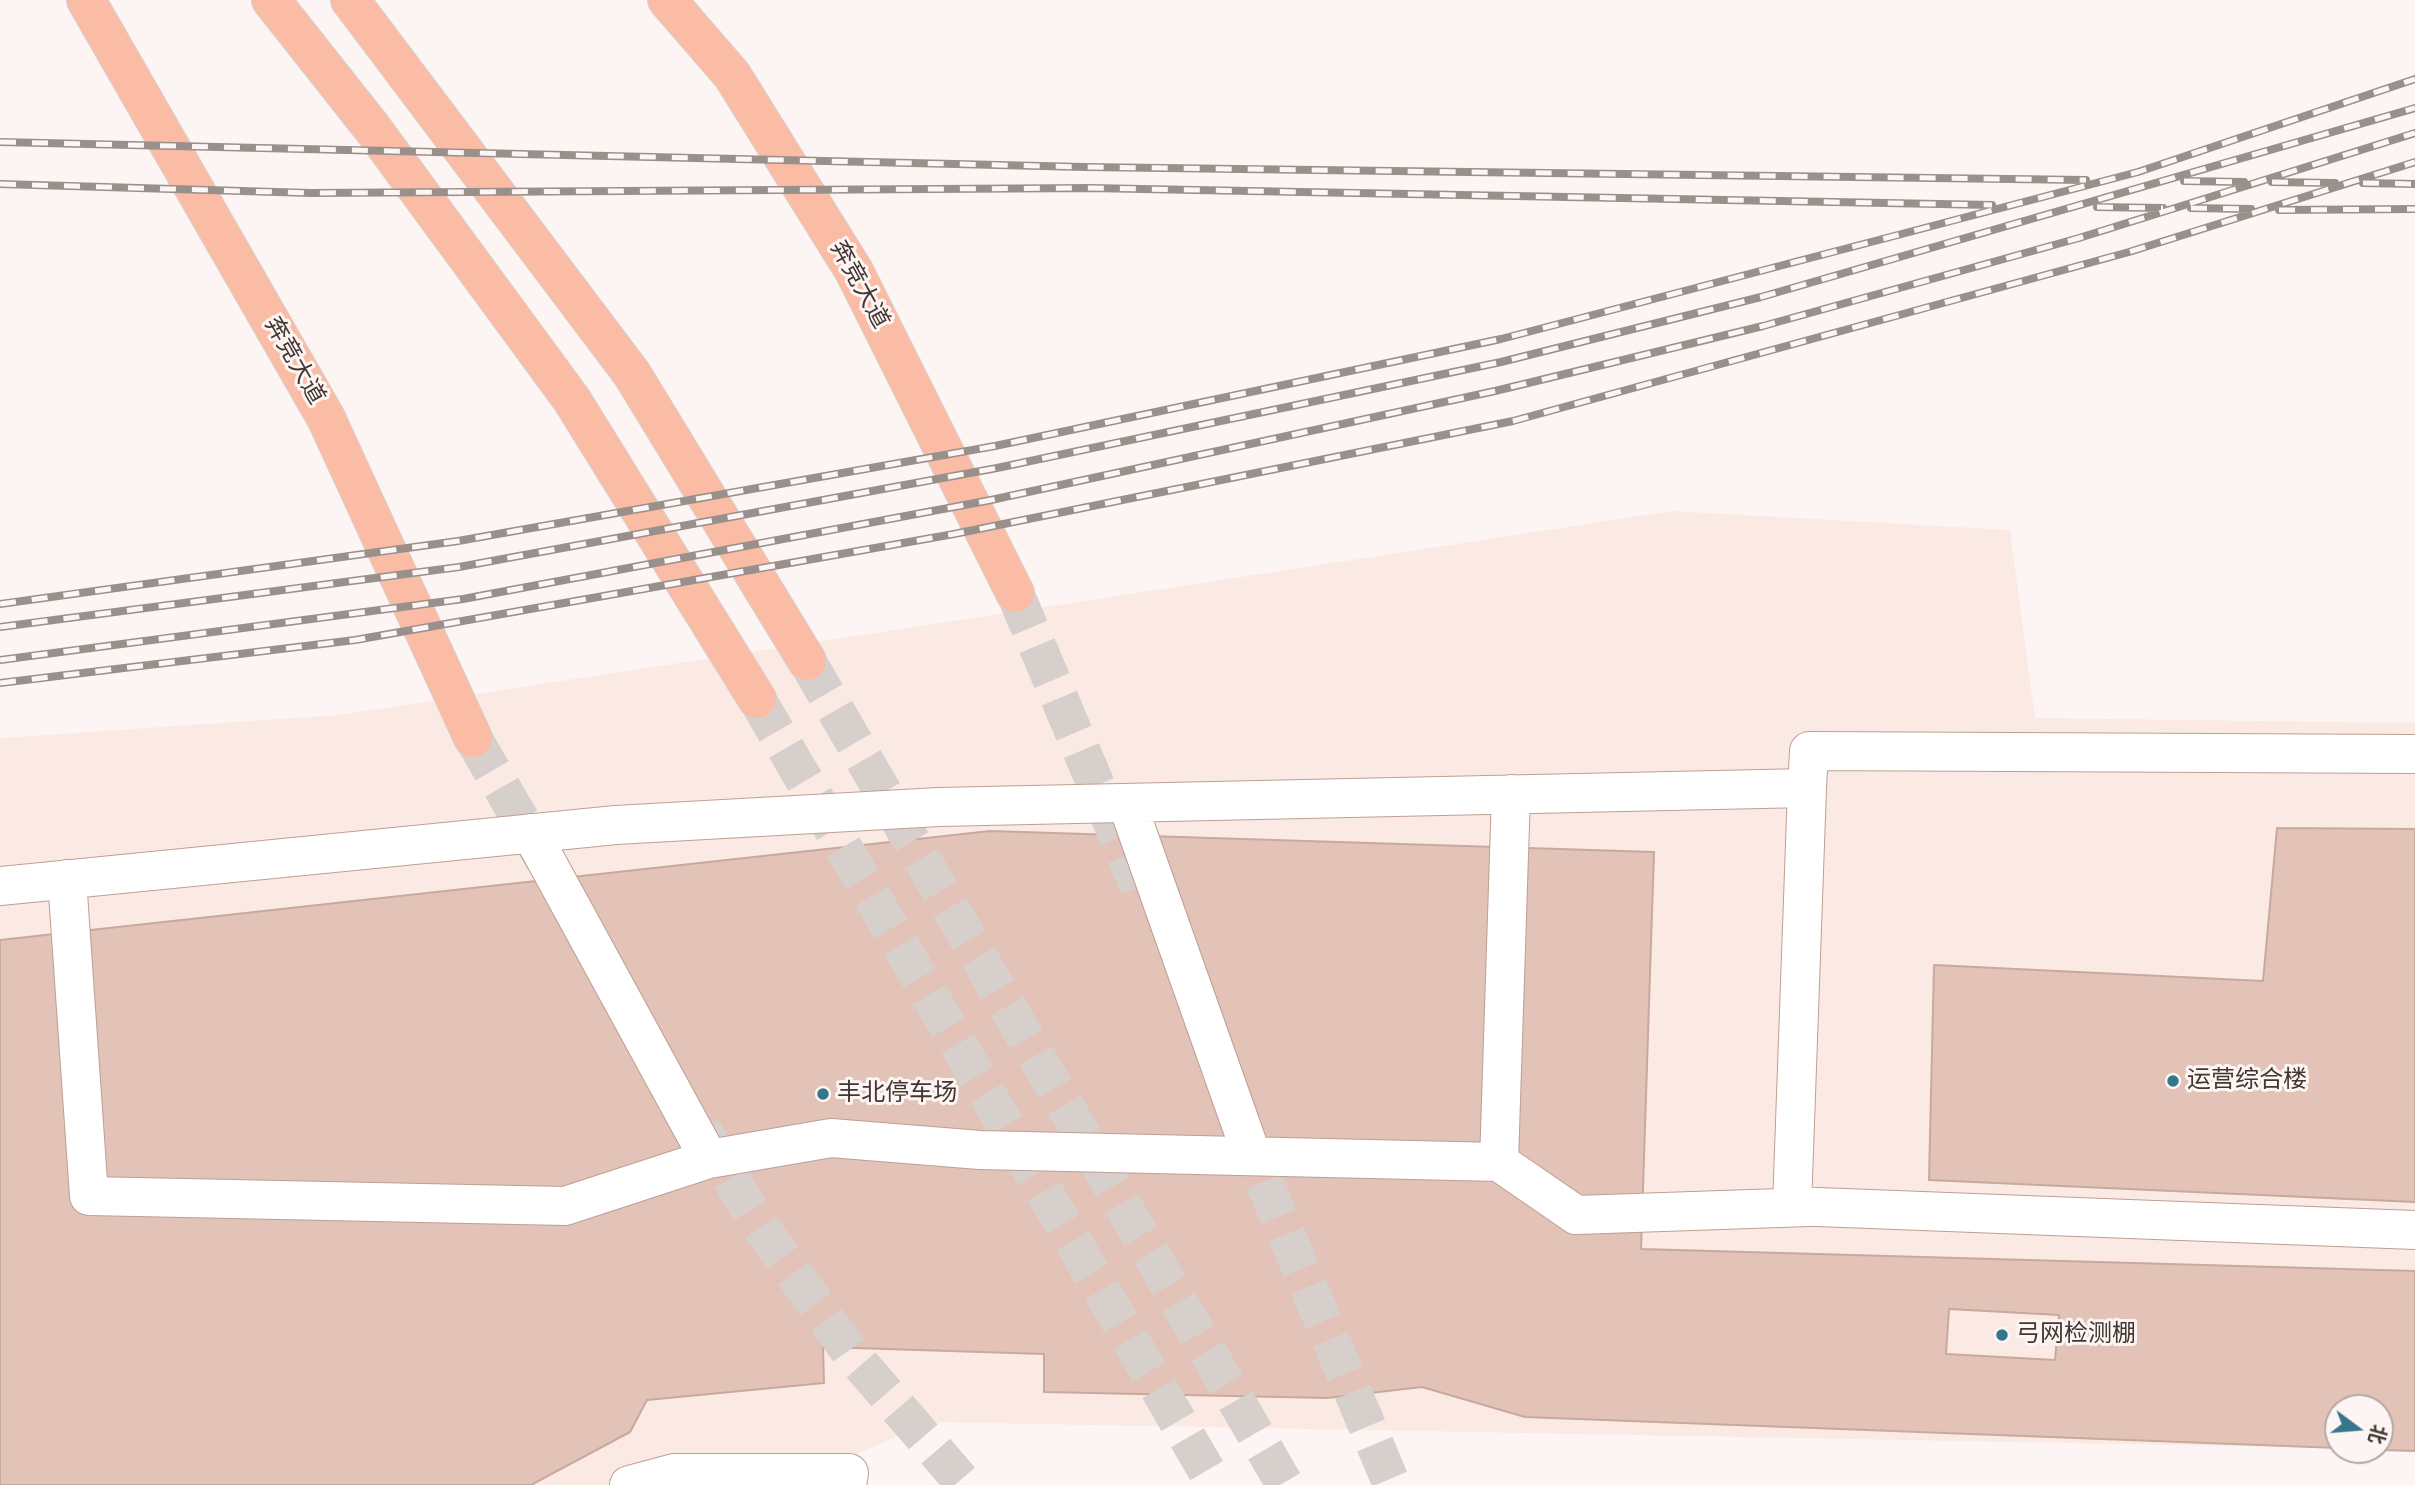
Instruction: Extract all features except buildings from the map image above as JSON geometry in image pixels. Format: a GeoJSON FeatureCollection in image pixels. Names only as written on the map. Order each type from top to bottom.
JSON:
{"type":"FeatureCollection","features":[{"type":"Feature","properties":{"kind":"main road","name":"奔竞大道"},"geometry":{"type":"LineString","coordinates":[[86,0],[326,418],[473,738]]}},
{"type":"Feature","properties":{"kind":"main road"},"geometry":{"type":"LineString","coordinates":[[271,0],[373,129],[572,400],[757,699]]}},
{"type":"Feature","properties":{"kind":"main road"},"geometry":{"type":"LineString","coordinates":[[350,0],[632,374],[807,660]]}},
{"type":"Feature","properties":{"kind":"main road","name":"奔竞大道"},"geometry":{"type":"LineString","coordinates":[[667,0],[732,75],[854,271],[1016,593]]}},
{"type":"Feature","properties":{"kind":"street"},"geometry":{"type":"LineString","coordinates":[[2415,754],[1810,751],[1793,1206],[2415,1230]]}},
{"type":"Feature","properties":{"kind":"street"},"geometry":{"type":"LineString","coordinates":[[0,886],[616,825],[939,807],[1807,788]]}},
{"type":"Feature","properties":{"kind":"street"},"geometry":{"type":"LineString","coordinates":[[1499,1162],[1511,794]]}},
{"type":"Feature","properties":{"kind":"street"},"geometry":{"type":"LineString","coordinates":[[1127,803],[1252,1156]]}},
{"type":"Feature","properties":{"kind":"street"},"geometry":{"type":"LineString","coordinates":[[531,833],[709,1159]]}},
{"type":"Feature","properties":{"kind":"street"},"geometry":{"type":"LineString","coordinates":[[67,879],[89,1196],[565,1206],[709,1159],[831,1138],[980,1150],[1499,1162],[1576,1214],[1809,1207]]}},
{"type":"Feature","properties":{"kind":"street"},"geometry":{"type":"LineString","coordinates":[[629,1485],[674,1473],[848,1479]]}},
{"type":"Feature","properties":{"kind":"shaded area","name":"丰北停车场"},"geometry":{"type":"Polygon","coordinates":[[[1672,511],[2010,530],[2035,718],[2415,723],[2415,1449],[2394,1424],[2394,1394],[2324,1394],[2324,1448],[929,1422],[788,1485],[0,1485],[0,738],[339,715],[1672,511]]]}},
{"type":"Feature","properties":{"kind":"tunnel"},"geometry":{"type":"LineString","coordinates":[[1015,593],[1139,887]]}},
{"type":"Feature","properties":{"kind":"tunnel"},"geometry":{"type":"LineString","coordinates":[[807,661],[1285,1485]]}},
{"type":"Feature","properties":{"kind":"tunnel"},"geometry":{"type":"LineString","coordinates":[[757,699],[1215,1485]]}},
{"type":"Feature","properties":{"kind":"tunnel"},"geometry":{"type":"LineString","coordinates":[[473,738],[544,860]]}},
{"type":"Feature","properties":{"kind":"tunnel"},"geometry":{"type":"LineString","coordinates":[[702,1129],[753,1216],[849,1351],[965,1485]]}},
{"type":"Feature","properties":{"kind":"tunnel"},"geometry":{"type":"LineString","coordinates":[[1242,1129],[1392,1485]]}},
{"type":"Feature","properties":{"kind":"railway"},"geometry":{"type":"LineString","coordinates":[[0,604],[458,541],[995,446],[1501,339],[2138,172],[2415,79]]}},
{"type":"Feature","properties":{"kind":"railway"},"geometry":{"type":"LineString","coordinates":[[0,627],[459,567],[997,468],[1501,362],[1761,297],[2415,108]]}},
{"type":"Feature","properties":{"kind":"railway"},"geometry":{"type":"LineString","coordinates":[[0,660],[463,599],[991,500],[1495,391],[1763,326],[2079,238],[2415,133]]}},
{"type":"Feature","properties":{"kind":"railway"},"geometry":{"type":"LineString","coordinates":[[0,142],[1085,167],[2086,180]]}},
{"type":"Feature","properties":{"kind":"railway"},"geometry":{"type":"LineString","coordinates":[[0,683],[355,640],[954,534],[1513,421],[2129,252],[2415,162]]}},
{"type":"Feature","properties":{"kind":"railway"},"geometry":{"type":"LineString","coordinates":[[2184,181],[2244,182]]}},
{"type":"Feature","properties":{"kind":"railway"},"geometry":{"type":"LineString","coordinates":[[2272,182],[2335,183]]}},
{"type":"Feature","properties":{"kind":"railway"},"geometry":{"type":"LineString","coordinates":[[2363,183],[2415,184]]}},
{"type":"Feature","properties":{"kind":"railway"},"geometry":{"type":"LineString","coordinates":[[0,184],[311,193],[1090,188],[1992,205]]}},
{"type":"Feature","properties":{"kind":"railway"},"geometry":{"type":"LineString","coordinates":[[2097,207],[2163,208]]}},
{"type":"Feature","properties":{"kind":"railway"},"geometry":{"type":"LineString","coordinates":[[2191,208],[2251,209]]}},
{"type":"Feature","properties":{"kind":"railway"},"geometry":{"type":"LineString","coordinates":[[2279,210],[2415,209]]}},
{"type":"Feature","properties":{"kind":"place","name":"运营综合楼"},"geometry":{"type":"Point","coordinates":[2173,1081]}},
{"type":"Feature","properties":{"kind":"place","name":"丰北停车场"},"geometry":{"type":"Point","coordinates":[823,1094]}},
{"type":"Feature","properties":{"kind":"place","name":"弓网检测棚"},"geometry":{"type":"Point","coordinates":[2002,1335]}}]}
